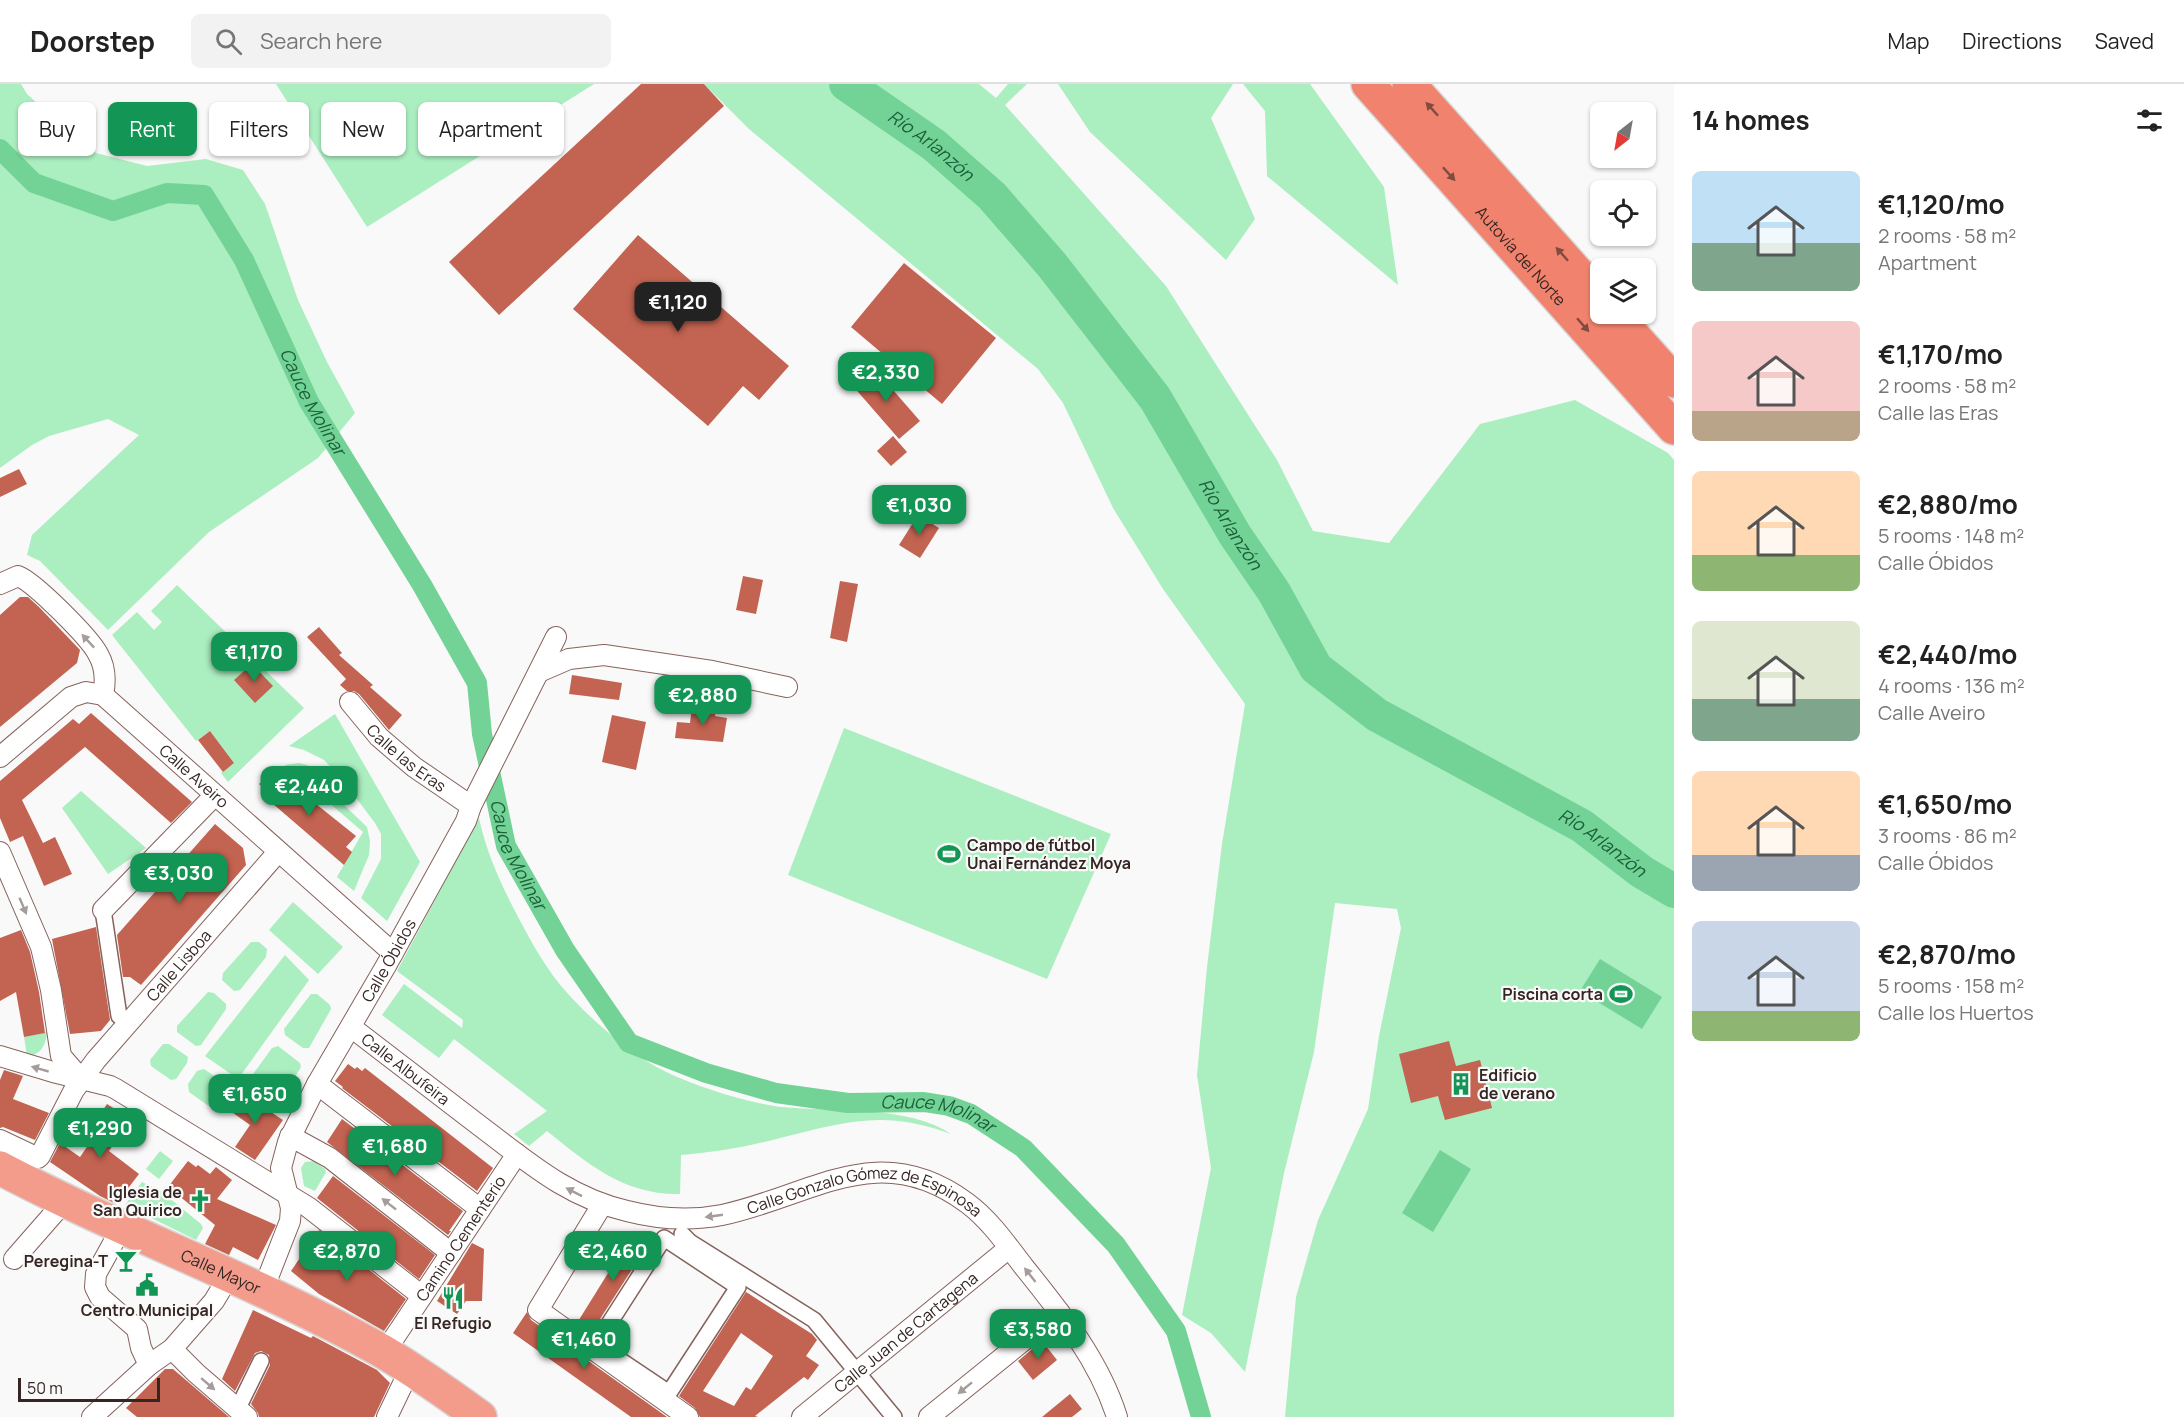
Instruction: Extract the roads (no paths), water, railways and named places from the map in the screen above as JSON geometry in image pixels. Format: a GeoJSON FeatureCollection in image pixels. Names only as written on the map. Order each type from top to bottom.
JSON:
{"type":"FeatureCollection","features":[{"type":"Feature","properties":{"kind":"highway","name":"Autovía del Norte"},"geometry":{"type":"LineString","coordinates":[[1368,84],[1674,428]]}},
{"type":"Feature","properties":{"kind":"highway","name":"Autovía del Norte"},"geometry":{"type":"LineString","coordinates":[[1409,84],[1590,287]]}},
{"type":"Feature","properties":{"kind":"highway"},"geometry":{"type":"LineString","coordinates":[[1623,324],[1674,381]]}},
{"type":"Feature","properties":{"kind":"highway","name":"Calle Mayor"},"geometry":{"type":"LineString","coordinates":[[0,1168],[122,1227],[263,1290],[397,1361],[480,1417]]}},
{"type":"Feature","properties":{"kind":"street"},"geometry":{"type":"LineString","coordinates":[[0,584],[18,576],[27,579],[38,588],[86,638],[100,656],[105,672],[103,695],[86,692],[71,698],[0,757]]}},
{"type":"Feature","properties":{"kind":"street","name":"Calle Óbidos"},"geometry":{"type":"LineString","coordinates":[[263,1290],[290,1221],[288,1194],[281,1168],[290,1136],[466,821],[471,806],[501,751],[556,637]]}},
{"type":"Feature","properties":{"kind":"street"},"geometry":{"type":"LineString","coordinates":[[539,672],[569,659],[604,655],[712,671],[787,687]]}},
{"type":"Feature","properties":{"kind":"street","name":"Calle Aveiro"},"geometry":{"type":"LineString","coordinates":[[103,695],[393,953]]}},
{"type":"Feature","properties":{"kind":"street","name":"Calle las Eras"},"geometry":{"type":"LineString","coordinates":[[350,702],[379,737],[414,767],[471,806]]}},
{"type":"Feature","properties":{"kind":"street"},"geometry":{"type":"LineString","coordinates":[[119,1016],[103,910],[215,795]]}},
{"type":"Feature","properties":{"kind":"street"},"geometry":{"type":"LineString","coordinates":[[0,852],[41,947],[62,1056],[81,1079]]}},
{"type":"Feature","properties":{"kind":"street","name":"Calle Lisboa"},"geometry":{"type":"LineString","coordinates":[[0,1140],[38,1158],[81,1079],[278,852]]}},
{"type":"Feature","properties":{"kind":"street","name":"Calle Albufeira"},"geometry":{"type":"LineString","coordinates":[[351,1027],[517,1154]]}},
{"type":"Feature","properties":{"kind":"street"},"geometry":{"type":"LineString","coordinates":[[0,1056],[116,1089],[288,1194],[331,1223],[422,1296]]}},
{"type":"Feature","properties":{"kind":"street"},"geometry":{"type":"LineString","coordinates":[[317,1084],[480,1209]]}},
{"type":"Feature","properties":{"kind":"street"},"geometry":{"type":"LineString","coordinates":[[290,1136],[330,1158],[451,1253]]}},
{"type":"Feature","properties":{"kind":"street","name":"Calle Gonzalo Gómez de Espinosa"},"geometry":{"type":"LineString","coordinates":[[517,1154],[552,1180],[602,1205],[657,1217],[702,1217],[744,1210],[846,1176],[880,1171],[896,1172],[932,1183],[968,1203],[987,1221],[1009,1248],[1059,1312],[1094,1366],[1117,1417]]}},
{"type":"Feature","properties":{"kind":"street","name":"Camino Cementerio"},"geometry":{"type":"LineString","coordinates":[[387,1417],[397,1361],[422,1296],[517,1154]]}},
{"type":"Feature","properties":{"kind":"street"},"geometry":{"type":"LineString","coordinates":[[14,1259],[56,1211],[62,1199]]}},
{"type":"Feature","properties":{"kind":"street"},"geometry":{"type":"LineString","coordinates":[[602,1205],[538,1310],[688,1417]]}},
{"type":"Feature","properties":{"kind":"street"},"geometry":{"type":"LineString","coordinates":[[122,1227],[96,1274],[95,1287],[100,1297],[137,1329],[141,1348],[149,1365]]}},
{"type":"Feature","properties":{"kind":"street"},"geometry":{"type":"LineString","coordinates":[[682,1233],[690,1242],[814,1320],[894,1417]]}},
{"type":"Feature","properties":{"kind":"street"},"geometry":{"type":"LineString","coordinates":[[664,1238],[738,1287],[669,1393],[596,1344],[664,1238]]}},
{"type":"Feature","properties":{"kind":"street","name":"Calle Juan de Cartagena"},"geometry":{"type":"LineString","coordinates":[[802,1417],[1009,1248]]}},
{"type":"Feature","properties":{"kind":"street"},"geometry":{"type":"LineString","coordinates":[[92,1417],[149,1365],[172,1349],[214,1301],[229,1276]]}},
{"type":"Feature","properties":{"kind":"street"},"geometry":{"type":"LineString","coordinates":[[929,1417],[1059,1312]]}},
{"type":"Feature","properties":{"kind":"street"},"geometry":{"type":"LineString","coordinates":[[172,1349],[196,1373],[244,1409],[261,1361]]}},
{"type":"Feature","properties":{"kind":"waterway","name":"Río Arlanzón"},"geometry":{"type":"LineString","coordinates":[[846,84],[934,145],[992,196],[1052,265],[1155,398],[1235,535],[1274,592],[1316,668],[1377,715],[1582,826],[1642,872],[1674,891]]}},
{"type":"Feature","properties":{"kind":"waterway","name":"Cauce Molinar"},"geometry":{"type":"LineString","coordinates":[[0,149],[34,183],[113,211],[167,193],[204,195],[244,260],[309,402],[422,585],[477,683],[482,734],[506,846],[565,950],[629,1043],[706,1073],[776,1093],[848,1103],[924,1102],[949,1106],[971,1114],[1023,1148],[1116,1245],[1176,1331],[1201,1417]]}},
{"type":"Feature","properties":{"kind":"place","name":"Campo de fútbol Unai Fernández Moya"},"geometry":{"type":"Point","coordinates":[949,854]}},
{"type":"Feature","properties":{"kind":"place","name":"Piscina corta"},"geometry":{"type":"Point","coordinates":[1621,994]}},
{"type":"Feature","properties":{"kind":"place","name":"Edificio de verano"},"geometry":{"type":"Point","coordinates":[1461,1084]}},
{"type":"Feature","properties":{"kind":"place","name":"Iglesia de San Quirico"},"geometry":{"type":"Point","coordinates":[200,1201]}},
{"type":"Feature","properties":{"kind":"place","name":"Peregina-T"},"geometry":{"type":"Point","coordinates":[126,1261]}},
{"type":"Feature","properties":{"kind":"place","name":"Centro Municipal"},"geometry":{"type":"Point","coordinates":[147,1285]}},
{"type":"Feature","properties":{"kind":"place","name":"El Refugio"},"geometry":{"type":"Point","coordinates":[453,1298]}}]}
